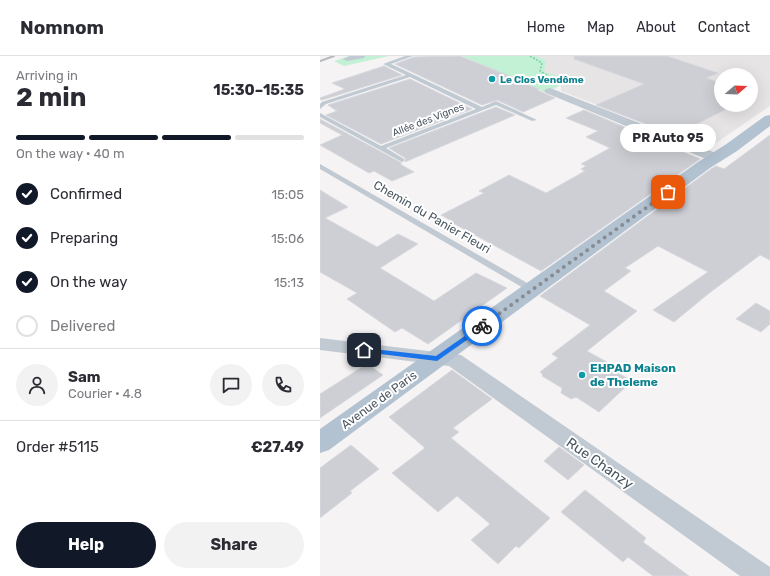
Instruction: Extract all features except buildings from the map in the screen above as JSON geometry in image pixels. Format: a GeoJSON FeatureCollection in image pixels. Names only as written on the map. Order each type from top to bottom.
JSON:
{"type":"FeatureCollection","features":[{"type":"Feature","properties":{"kind":"main road","name":"Avenue de Paris"},"geometry":{"type":"LineString","coordinates":[[320,443],[770,120]]}},
{"type":"Feature","properties":{"kind":"street"},"geometry":{"type":"LineString","coordinates":[[347,59],[361,56]]}},
{"type":"Feature","properties":{"kind":"street"},"geometry":{"type":"LineString","coordinates":[[552,92],[716,158]]}},
{"type":"Feature","properties":{"kind":"street","name":"Rue Chanzy"},"geometry":{"type":"LineString","coordinates":[[320,344],[454,360],[761,576]]}},
{"type":"Feature","properties":{"kind":"lane","name":"Allée des Vignes"},"geometry":{"type":"LineString","coordinates":[[410,56],[386,64],[482,109]]}},
{"type":"Feature","properties":{"kind":"lane"},"geometry":{"type":"LineString","coordinates":[[320,107],[324,103],[409,76]]}},
{"type":"Feature","properties":{"kind":"lane","name":"Allée des Vignes"},"geometry":{"type":"LineString","coordinates":[[381,148],[496,103],[534,120]]}},
{"type":"Feature","properties":{"kind":"lane","name":"Allée des Vignes"},"geometry":{"type":"LineString","coordinates":[[320,115],[402,160]]}},
{"type":"Feature","properties":{"kind":"lane","name":"Chemin du Panier Fleuri"},"geometry":{"type":"LineString","coordinates":[[320,166],[533,290]]}},
{"type":"Feature","properties":{"kind":"path"},"geometry":{"type":"LineString","coordinates":[[530,56],[542,63],[540,71],[554,80],[559,86],[552,92]]}},
{"type":"Feature","properties":{"kind":"shaded area"},"geometry":{"type":"Polygon","coordinates":[[[535,56],[770,56],[770,106],[713,145],[701,145],[561,91],[561,85],[570,81],[544,72],[535,56]]]}},
{"type":"Feature","properties":{"kind":"green space"},"geometry":{"type":"Polygon","coordinates":[[[349,56],[389,56],[344,66],[334,61],[349,56]]]}},
{"type":"Feature","properties":{"kind":"green space"},"geometry":{"type":"Polygon","coordinates":[[[462,56],[535,56],[546,60],[544,72],[558,76],[559,86],[546,93],[462,56]]]}},
{"type":"Feature","properties":{"kind":"railway"},"geometry":{"type":"LineString","coordinates":[[320,61],[334,56]]}},
{"type":"Feature","properties":{"kind":"way so far"},"geometry":{"type":"LineString","coordinates":[[482,326],[668,192]]}},
{"type":"Feature","properties":{"kind":"place","name":"Le Clos Vendôme"},"geometry":{"type":"Point","coordinates":[492,79]}},
{"type":"Feature","properties":{"kind":"place","name":"PR Auto 95"},"geometry":{"type":"Point","coordinates":[668,192]}},
{"type":"Feature","properties":{"kind":"place","name":"EHPAD Maison de Theleme"},"geometry":{"type":"Point","coordinates":[582,375]}},
{"type":"Feature","properties":{"kind":"route"},"geometry":{"type":"LineString","coordinates":[[364,350],[437,359],[482,326]]}}]}
